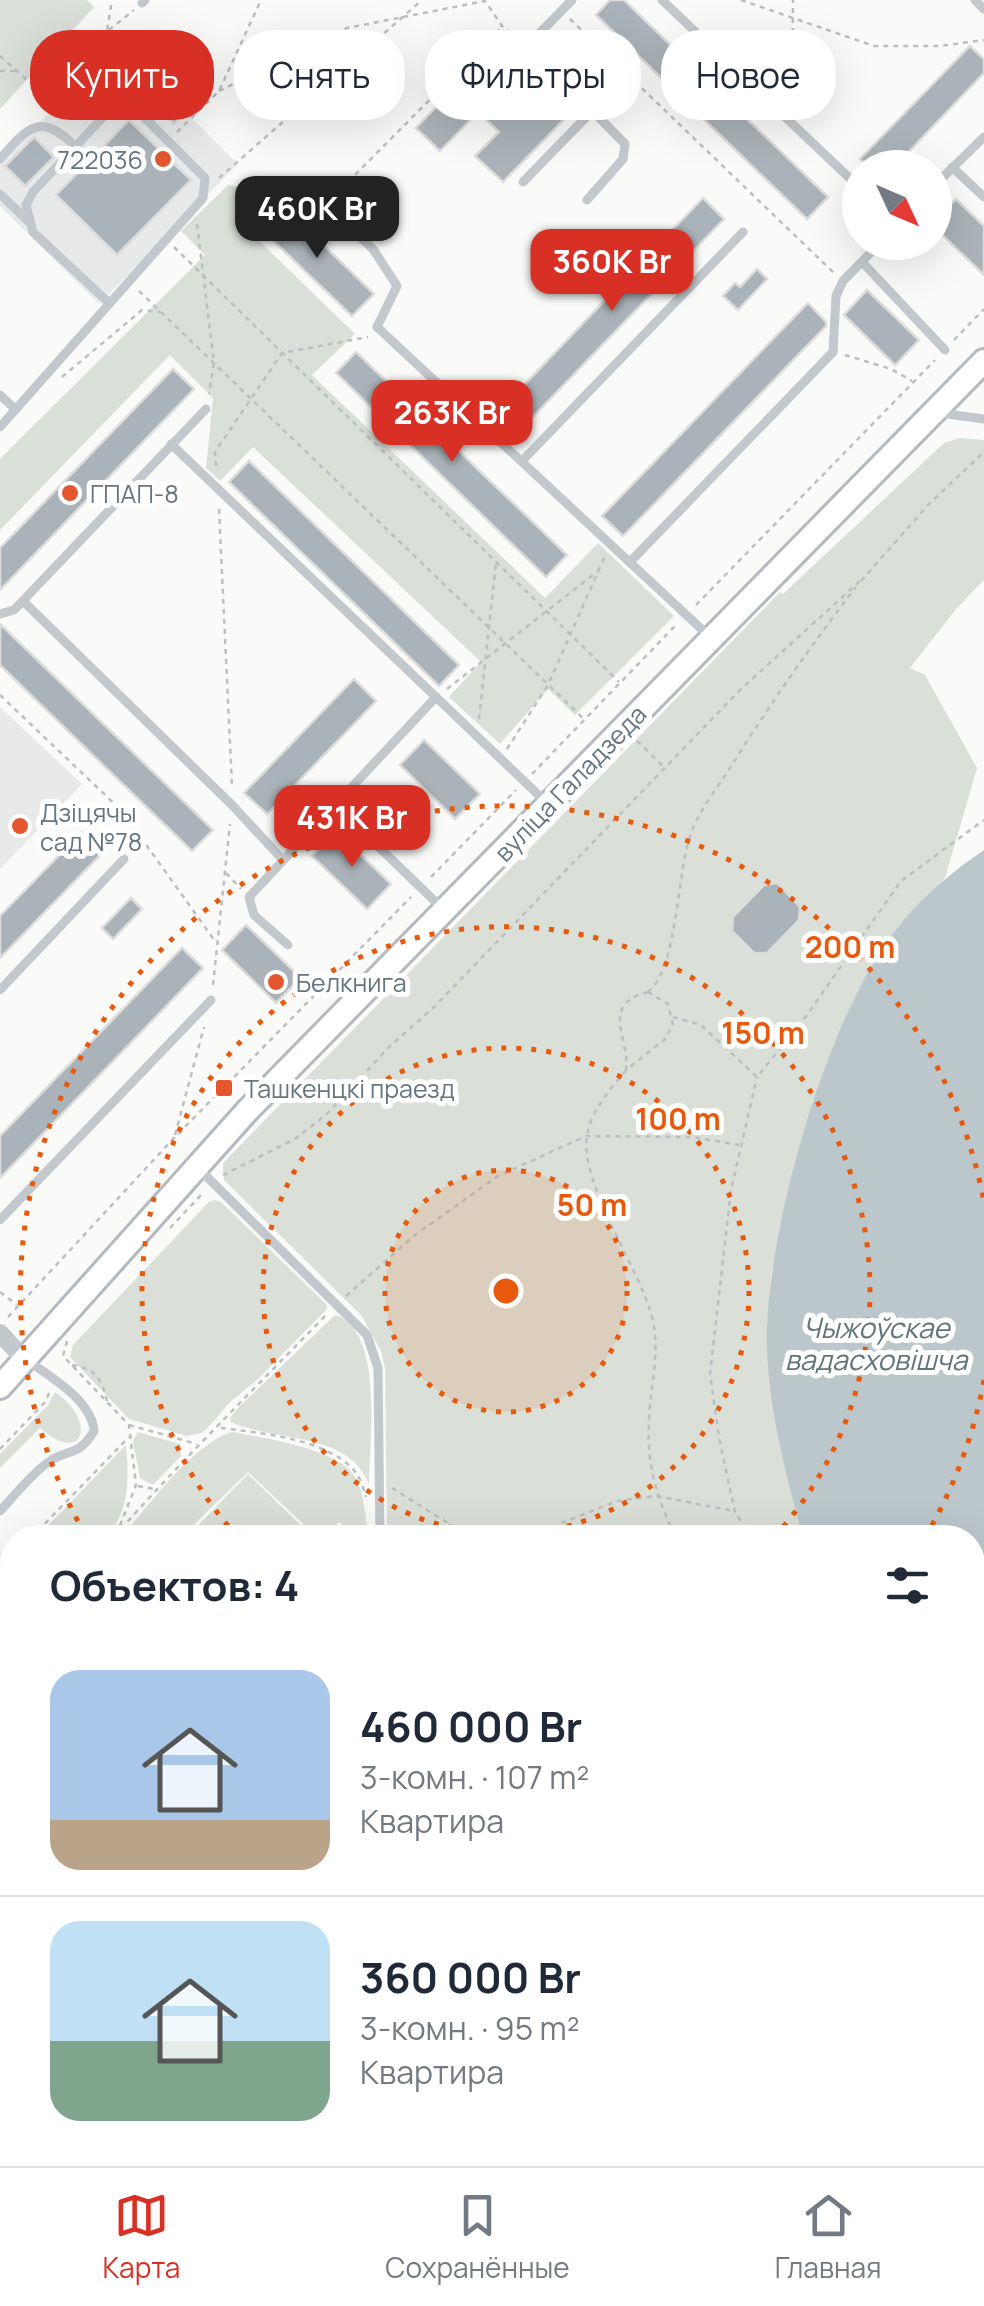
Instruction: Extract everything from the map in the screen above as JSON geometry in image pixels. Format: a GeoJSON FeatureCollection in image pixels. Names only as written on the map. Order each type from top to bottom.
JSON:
{"type":"FeatureCollection","features":[{"type":"Feature","properties":{"kind":"street","name":"вуліца Галадзеда"},"geometry":{"type":"LineString","coordinates":[[0,1386],[196,1166],[984,361]]}},
{"type":"Feature","properties":{"kind":"street"},"geometry":{"type":"LineString","coordinates":[[0,1333],[26,1360]]}},
{"type":"Feature","properties":{"kind":"lane"},"geometry":{"type":"LineString","coordinates":[[543,30],[572,0]]}},
{"type":"Feature","properties":{"kind":"lane"},"geometry":{"type":"LineString","coordinates":[[662,0],[842,171]]}},
{"type":"Feature","properties":{"kind":"lane"},"geometry":{"type":"LineString","coordinates":[[975,0],[984,9]]}},
{"type":"Feature","properties":{"kind":"lane"},"geometry":{"type":"LineString","coordinates":[[0,427],[207,189],[205,178],[141,114],[128,110],[104,116],[33,192],[26,205],[33,232],[108,302]]}},
{"type":"Feature","properties":{"kind":"lane"},"geometry":{"type":"LineString","coordinates":[[522,182],[583,120]]}},
{"type":"Feature","properties":{"kind":"lane"},"geometry":{"type":"LineString","coordinates":[[587,200],[624,159],[625,144],[604,120]]}},
{"type":"Feature","properties":{"kind":"lane"},"geometry":{"type":"LineString","coordinates":[[0,159],[28,129],[40,125],[60,130],[76,146]]}},
{"type":"Feature","properties":{"kind":"lane"},"geometry":{"type":"LineString","coordinates":[[984,137],[952,166],[984,197]]}},
{"type":"Feature","properties":{"kind":"lane"},"geometry":{"type":"LineString","coordinates":[[0,194],[28,221]]}},
{"type":"Feature","properties":{"kind":"lane"},"geometry":{"type":"LineString","coordinates":[[321,200],[373,249],[397,286],[377,327],[712,638]]}},
{"type":"Feature","properties":{"kind":"lane"},"geometry":{"type":"LineString","coordinates":[[522,462],[744,232]]}},
{"type":"Feature","properties":{"kind":"lane"},"geometry":{"type":"LineString","coordinates":[[630,562],[833,352],[836,296],[843,282],[866,260]]}},
{"type":"Feature","properties":{"kind":"lane"},"geometry":{"type":"LineString","coordinates":[[863,263],[944,350]]}},
{"type":"Feature","properties":{"kind":"lane"},"geometry":{"type":"LineString","coordinates":[[0,395],[14,408]]}},
{"type":"Feature","properties":{"kind":"lane"},"geometry":{"type":"LineString","coordinates":[[0,614],[14,610],[206,409]]}},
{"type":"Feature","properties":{"kind":"lane"},"geometry":{"type":"LineString","coordinates":[[932,414],[952,412],[984,419]]}},
{"type":"Feature","properties":{"kind":"lane"},"geometry":{"type":"LineString","coordinates":[[171,444],[549,805]]}},
{"type":"Feature","properties":{"kind":"lane"},"geometry":{"type":"LineString","coordinates":[[23,601],[282,860]]}},
{"type":"Feature","properties":{"kind":"lane"},"geometry":{"type":"LineString","coordinates":[[288,945],[254,915],[249,898],[436,697]]}},
{"type":"Feature","properties":{"kind":"lane"},"geometry":{"type":"LineString","coordinates":[[356,826],[445,911]]}},
{"type":"Feature","properties":{"kind":"lane"},"geometry":{"type":"LineString","coordinates":[[0,990],[124,859]]}},
{"type":"Feature","properties":{"kind":"lane"},"geometry":{"type":"LineString","coordinates":[[1,1218],[211,1000]]}},
{"type":"Feature","properties":{"kind":"lane"},"geometry":{"type":"LineString","coordinates":[[196,1166],[367,1335],[378,1368],[378,1525]]}},
{"type":"Feature","properties":{"kind":"lane"},"geometry":{"type":"LineString","coordinates":[[0,1511],[44,1465],[78,1450],[94,1431],[91,1416],[54,1379],[26,1360]]}},
{"type":"Feature","properties":{"kind":"path"},"geometry":{"type":"LineString","coordinates":[[108,30],[112,0]]}},
{"type":"Feature","properties":{"kind":"path"},"geometry":{"type":"LineString","coordinates":[[219,91],[261,0]]}},
{"type":"Feature","properties":{"kind":"path"},"geometry":{"type":"LineString","coordinates":[[207,189],[422,0]]}},
{"type":"Feature","properties":{"kind":"path"},"geometry":{"type":"LineString","coordinates":[[741,0],[874,46],[940,46],[984,40]]}},
{"type":"Feature","properties":{"kind":"path"},"geometry":{"type":"LineString","coordinates":[[792,123],[793,0]]}},
{"type":"Feature","properties":{"kind":"path"},"geometry":{"type":"LineString","coordinates":[[168,141],[219,91],[347,28],[484,1],[507,30]]}},
{"type":"Feature","properties":{"kind":"path"},"geometry":{"type":"LineString","coordinates":[[109,30],[143,2]]}},
{"type":"Feature","properties":{"kind":"path"},"geometry":{"type":"LineString","coordinates":[[561,11],[843,282]]}},
{"type":"Feature","properties":{"kind":"path"},"geometry":{"type":"LineString","coordinates":[[321,200],[502,26]]}},
{"type":"Feature","properties":{"kind":"path"},"geometry":{"type":"LineString","coordinates":[[0,56],[30,83]]}},
{"type":"Feature","properties":{"kind":"path"},"geometry":{"type":"LineString","coordinates":[[0,71],[17,71]]}},
{"type":"Feature","properties":{"kind":"path"},"geometry":{"type":"LineString","coordinates":[[195,207],[214,362],[206,409]]}},
{"type":"Feature","properties":{"kind":"path"},"geometry":{"type":"LineString","coordinates":[[166,239],[620,683]]}},
{"type":"Feature","properties":{"kind":"path"},"geometry":{"type":"LineString","coordinates":[[128,280],[584,720]]}},
{"type":"Feature","properties":{"kind":"path"},"geometry":{"type":"LineString","coordinates":[[0,1325],[174,1138],[984,309]]}},
{"type":"Feature","properties":{"kind":"path"},"geometry":{"type":"LineString","coordinates":[[57,382],[142,310],[162,313]]}},
{"type":"Feature","properties":{"kind":"path"},"geometry":{"type":"LineString","coordinates":[[174,1138],[211,1000],[232,806],[215,452],[282,353],[384,334]]}},
{"type":"Feature","properties":{"kind":"path"},"geometry":{"type":"LineString","coordinates":[[833,352],[891,369],[913,382]]}},
{"type":"Feature","properties":{"kind":"path"},"geometry":{"type":"LineString","coordinates":[[626,1070],[628,1061],[619,1021],[627,1003],[656,986],[664,968],[682,860],[693,828],[743,747],[861,580],[928,504],[984,452]]}},
{"type":"Feature","properties":{"kind":"path"},"geometry":{"type":"LineString","coordinates":[[500,758],[548,685],[610,544]]}},
{"type":"Feature","properties":{"kind":"path"},"geometry":{"type":"LineString","coordinates":[[478,736],[496,562]]}},
{"type":"Feature","properties":{"kind":"path"},"geometry":{"type":"LineString","coordinates":[[436,697],[599,570]]}},
{"type":"Feature","properties":{"kind":"path"},"geometry":{"type":"LineString","coordinates":[[213,1182],[295,1138],[328,1114],[738,692],[861,580]]}},
{"type":"Feature","properties":{"kind":"path"},"geometry":{"type":"LineString","coordinates":[[0,695],[122,811],[217,944]]}},
{"type":"Feature","properties":{"kind":"path"},"geometry":{"type":"LineString","coordinates":[[636,740],[664,767]]}},
{"type":"Feature","properties":{"kind":"path"},"geometry":{"type":"LineString","coordinates":[[743,1525],[735,1512],[710,1374],[739,1145],[757,1078],[804,1019],[900,881],[984,820]]}},
{"type":"Feature","properties":{"kind":"path"},"geometry":{"type":"LineString","coordinates":[[225,872],[249,898]]}},
{"type":"Feature","properties":{"kind":"path"},"geometry":{"type":"LineString","coordinates":[[648,992],[668,1004],[673,1017],[664,1040],[626,1070],[603,1099],[586,1136],[600,1194],[652,1320],[656,1355],[648,1422],[649,1467],[656,1496],[670,1525]]}},
{"type":"Feature","properties":{"kind":"path"},"geometry":{"type":"LineString","coordinates":[[673,1017],[701,1025],[757,1078]]}},
{"type":"Feature","properties":{"kind":"path"},"geometry":{"type":"LineString","coordinates":[[124,1525],[198,1444],[218,1428],[234,1405],[338,1303],[416,1234],[498,1176],[586,1136],[662,1135],[739,1145]]}},
{"type":"Feature","properties":{"kind":"path"},"geometry":{"type":"LineString","coordinates":[[0,1292],[18,1306]]}},
{"type":"Feature","properties":{"kind":"path"},"geometry":{"type":"LineString","coordinates":[[66,1346],[63,1356],[129,1425],[198,1444]]}},
{"type":"Feature","properties":{"kind":"path"},"geometry":{"type":"LineString","coordinates":[[72,1365],[92,1370],[103,1384],[108,1403]]}},
{"type":"Feature","properties":{"kind":"path"},"geometry":{"type":"LineString","coordinates":[[0,1449],[45,1402],[50,1391]]}},
{"type":"Feature","properties":{"kind":"path"},"geometry":{"type":"LineString","coordinates":[[119,1525],[136,1485],[129,1425]]}},
{"type":"Feature","properties":{"kind":"path"},"geometry":{"type":"LineString","coordinates":[[218,1428],[292,1439],[339,1458],[359,1476],[369,1506]]}},
{"type":"Feature","properties":{"kind":"path"},"geometry":{"type":"LineString","coordinates":[[44,1525],[130,1436]]}},
{"type":"Feature","properties":{"kind":"path"},"geometry":{"type":"LineString","coordinates":[[136,1485],[156,1490]]}},
{"type":"Feature","properties":{"kind":"path"},"geometry":{"type":"LineString","coordinates":[[396,1490],[451,1525]]}},
{"type":"Feature","properties":{"kind":"path"},"geometry":{"type":"LineString","coordinates":[[557,1525],[617,1501],[656,1496],[735,1512]]}},
{"type":"Feature","properties":{"kind":"shaded area"},"geometry":{"type":"Polygon","coordinates":[[[0,0],[87,0],[94,7],[73,30],[30,30],[30,76],[0,109],[0,0]]]}},
{"type":"Feature","properties":{"kind":"shaded area"},"geometry":{"type":"Polygon","coordinates":[[[42,120],[194,120],[238,164],[99,304],[0,206],[0,163],[42,120]]]}},
{"type":"Feature","properties":{"kind":"shaded area"},"geometry":{"type":"Polygon","coordinates":[[[228,185],[280,193],[247,229],[355,334],[312,375],[545,598],[598,543],[674,616],[575,715],[548,689],[500,744],[449,697],[481,662],[253,447],[220,481],[206,468],[213,398],[170,355],[0,530],[0,459],[205,255],[181,231],[228,185]]]}},
{"type":"Feature","properties":{"kind":"shaded area"},"geometry":{"type":"Polygon","coordinates":[[[959,438],[984,440],[984,580],[910,668],[925,675],[977,768],[945,878],[901,923],[853,1001],[810,1117],[780,1226],[767,1330],[771,1385],[800,1525],[387,1525],[385,1368],[381,1351],[362,1316],[224,1180],[223,1163],[780,592],[783,594],[944,443],[959,438]]]}},
{"type":"Feature","properties":{"kind":"shaded area","name":"Дзіцячы сад №78"},"geometry":{"type":"Polygon","coordinates":[[[0,707],[82,784],[0,869],[0,707]]]}},
{"type":"Feature","properties":{"kind":"shaded area"},"geometry":{"type":"Polygon","coordinates":[[[215,1200],[327,1309],[202,1433],[187,1436],[129,1419],[70,1357],[73,1345],[215,1200]]]}},
{"type":"Feature","properties":{"kind":"shaded area"},"geometry":{"type":"Polygon","coordinates":[[[335,1315],[351,1325],[368,1365],[369,1484],[359,1467],[328,1446],[248,1428],[231,1422],[230,1418],[335,1315]]]}},
{"type":"Feature","properties":{"kind":"shaded area"},"geometry":{"type":"Polygon","coordinates":[[[55,1392],[77,1415],[81,1426],[76,1441],[55,1439],[40,1428],[0,1468],[0,1454],[48,1405],[55,1392]]]}},
{"type":"Feature","properties":{"kind":"shaded area"},"geometry":{"type":"Polygon","coordinates":[[[138,1432],[180,1444],[181,1456],[153,1485],[140,1478],[133,1441],[138,1432]]]}},
{"type":"Feature","properties":{"kind":"shaded area"},"geometry":{"type":"Polygon","coordinates":[[[232,1432],[330,1457],[353,1474],[360,1488],[367,1525],[304,1525],[248,1472],[193,1525],[131,1525],[187,1462],[232,1432]]]}},
{"type":"Feature","properties":{"kind":"shaded area"},"geometry":{"type":"Polygon","coordinates":[[[126,1445],[124,1505],[115,1525],[49,1525],[126,1445]]]}},
{"type":"Feature","properties":{"kind":"shaded area"},"geometry":{"type":"Polygon","coordinates":[[[248,1474],[301,1525],[199,1525],[248,1474]]]}},
{"type":"Feature","properties":{"kind":"water","name":"Чыжоўскае вадасховішча"},"geometry":{"type":"Polygon","coordinates":[[[984,850],[984,1525],[800,1525],[783,1460],[767,1354],[771,1284],[789,1185],[820,1081],[859,989],[902,922],[941,883],[984,850]]]}},
{"type":"Feature","properties":{"kind":"building"},"geometry":{"type":"Polygon","coordinates":[[[610,0],[624,0],[661,36],[661,78],[641,59],[641,30],[612,30],[596,15],[610,0]]]}},
{"type":"Feature","properties":{"kind":"building"},"geometry":{"type":"Polygon","coordinates":[[[970,46],[984,59],[984,73],[910,150],[869,150],[970,46]]]}},
{"type":"Feature","properties":{"kind":"building"},"geometry":{"type":"Polygon","coordinates":[[[425,119],[470,120],[440,151],[416,128],[425,119]]]}},
{"type":"Feature","properties":{"kind":"building"},"geometry":{"type":"Polygon","coordinates":[[[129,120],[191,180],[117,255],[56,195],[129,120]]]}},
{"type":"Feature","properties":{"kind":"building"},"geometry":{"type":"Polygon","coordinates":[[[486,120],[563,120],[503,182],[475,156],[499,132],[486,120]]]}},
{"type":"Feature","properties":{"kind":"building"},"geometry":{"type":"Polygon","coordinates":[[[705,120],[748,120],[828,197],[807,219],[705,120]]]}},
{"type":"Feature","properties":{"kind":"building"},"geometry":{"type":"Polygon","coordinates":[[[34,137],[54,157],[25,186],[5,166],[34,137]]]}},
{"type":"Feature","properties":{"kind":"building"},"geometry":{"type":"Polygon","coordinates":[[[703,198],[724,219],[519,431],[499,411],[703,198]]]}},
{"type":"Feature","properties":{"kind":"building"},"geometry":{"type":"Polygon","coordinates":[[[956,199],[984,226],[984,275],[952,244],[952,203],[956,199]]]}},
{"type":"Feature","properties":{"kind":"building"},"geometry":{"type":"Polygon","coordinates":[[[283,206],[374,294],[352,316],[261,229],[283,206]]]}},
{"type":"Feature","properties":{"kind":"building"},"geometry":{"type":"Polygon","coordinates":[[[757,269],[767,279],[738,310],[723,296],[735,283],[740,287],[757,269]]]}},
{"type":"Feature","properties":{"kind":"building"},"geometry":{"type":"Polygon","coordinates":[[[867,290],[919,340],[895,365],[844,315],[867,290]]]}},
{"type":"Feature","properties":{"kind":"building"},"geometry":{"type":"Polygon","coordinates":[[[808,303],[826,326],[623,536],[602,516],[808,303]]]}},
{"type":"Feature","properties":{"kind":"building"},"geometry":{"type":"Polygon","coordinates":[[[356,352],[567,555],[546,577],[336,373],[356,352]]]}},
{"type":"Feature","properties":{"kind":"building"},"geometry":{"type":"Polygon","coordinates":[[[173,369],[194,389],[0,590],[0,548],[173,369]]]}},
{"type":"Feature","properties":{"kind":"building"},"geometry":{"type":"Polygon","coordinates":[[[249,461],[459,665],[439,686],[229,482],[249,461]]]}},
{"type":"Feature","properties":{"kind":"building"},"geometry":{"type":"Polygon","coordinates":[[[0,624],[213,830],[192,851],[0,665],[0,624]]]}},
{"type":"Feature","properties":{"kind":"building"},"geometry":{"type":"Polygon","coordinates":[[[354,679],[376,701],[267,814],[244,793],[354,679]]]}},
{"type":"Feature","properties":{"kind":"building"},"geometry":{"type":"Polygon","coordinates":[[[424,740],[480,794],[455,819],[400,765],[424,740]]]}},
{"type":"Feature","properties":{"kind":"building"},"geometry":{"type":"Polygon","coordinates":[[[336,831],[391,884],[367,909],[312,856],[336,831]]]}},
{"type":"Feature","properties":{"kind":"building"},"geometry":{"type":"Polygon","coordinates":[[[82,832],[103,852],[0,958],[0,916],[82,832]]]}},
{"type":"Feature","properties":{"kind":"building"},"geometry":{"type":"Polygon","coordinates":[[[777,883],[800,907],[799,920],[767,953],[754,953],[732,931],[733,917],[764,885],[777,883]]]}},
{"type":"Feature","properties":{"kind":"building"},"geometry":{"type":"Polygon","coordinates":[[[131,898],[142,909],[113,939],[102,928],[131,898]]]}},
{"type":"Feature","properties":{"kind":"building"},"geometry":{"type":"Polygon","coordinates":[[[246,925],[301,978],[276,1003],[222,950],[246,925]]]}},
{"type":"Feature","properties":{"kind":"building"},"geometry":{"type":"Polygon","coordinates":[[[182,948],[203,968],[0,1178],[0,1136],[182,948]]]}},
{"type":"Feature","properties":{"kind":"place","name":"722036"},"geometry":{"type":"Point","coordinates":[163,159]}},
{"type":"Feature","properties":{"kind":"place","name":"ГПАП-8"},"geometry":{"type":"Point","coordinates":[70,493]}},
{"type":"Feature","properties":{"kind":"place","name":"Дзіцячы сад №78"},"geometry":{"type":"Point","coordinates":[20,826]}},
{"type":"Feature","properties":{"kind":"place","name":"Белкнига"},"geometry":{"type":"Point","coordinates":[276,982]}},
{"type":"Feature","properties":{"kind":"place","name":"Ташкенцкі праезд"},"geometry":{"type":"Point","coordinates":[224,1088]}}]}
